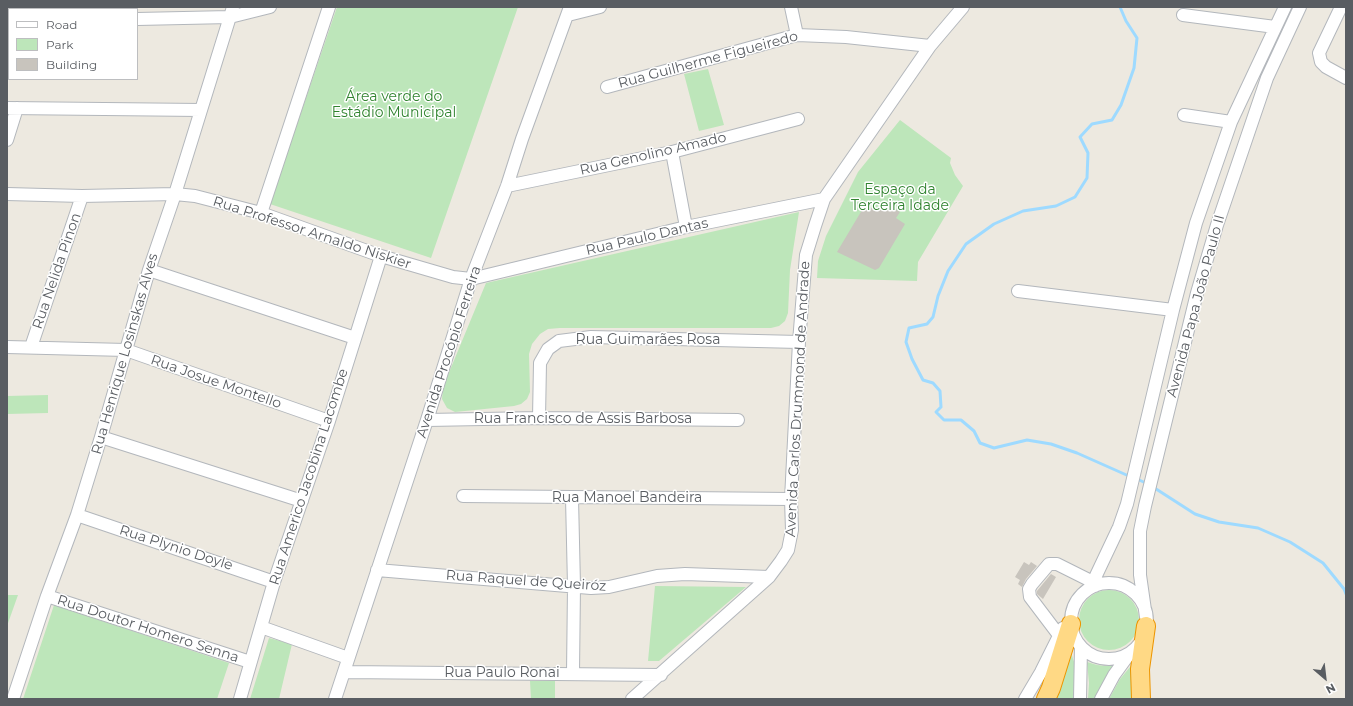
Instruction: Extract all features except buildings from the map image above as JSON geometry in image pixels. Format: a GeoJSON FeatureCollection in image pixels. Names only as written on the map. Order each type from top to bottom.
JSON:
{"type":"FeatureCollection","features":[{"type":"Feature","properties":{"kind":"highway"},"geometry":{"type":"LineString","coordinates":[[1142,699],[1140,669],[1146,621]]}},
{"type":"Feature","properties":{"kind":"highway"},"geometry":{"type":"LineString","coordinates":[[1046,699],[1051,688],[1067,624]]}},
{"type":"Feature","properties":{"kind":"street"},"geometry":{"type":"LineString","coordinates":[[138,19],[232,12],[270,7]]}},
{"type":"Feature","properties":{"kind":"street"},"geometry":{"type":"LineString","coordinates":[[261,213],[329,7]]}},
{"type":"Feature","properties":{"kind":"street"},"geometry":{"type":"LineString","coordinates":[[569,11],[600,7]]}},
{"type":"Feature","properties":{"kind":"street"},"geometry":{"type":"LineString","coordinates":[[791,7],[797,35]]}},
{"type":"Feature","properties":{"kind":"street","name":"Avenida Carlos Drummond de Andrade"},"geometry":{"type":"LineString","coordinates":[[632,699],[661,675],[769,577],[788,550],[792,530],[799,342],[806,255],[824,199],[930,46],[963,7]]}},
{"type":"Feature","properties":{"kind":"street","name":"Avenida Papa João Paulo II"},"geometry":{"type":"LineString","coordinates":[[1094,584],[1119,527],[1127,504],[1173,310],[1196,223],[1232,122],[1285,7]]}},
{"type":"Feature","properties":{"kind":"street","name":"Avenida Papa João Paulo II"},"geometry":{"type":"LineString","coordinates":[[1146,621],[1140,575],[1140,531],[1197,293],[1217,225],[1267,78],[1300,7]]}},
{"type":"Feature","properties":{"kind":"street"},"geometry":{"type":"LineString","coordinates":[[1341,7],[1319,53],[1321,62],[1326,67],[1346,78]]}},
{"type":"Feature","properties":{"kind":"street","name":"Avenida Procópio Ferreira"},"geometry":{"type":"LineString","coordinates":[[336,699],[348,658],[427,420],[471,279],[507,186],[522,139],[569,11]]}},
{"type":"Feature","properties":{"kind":"street","name":"Rua Henrique Losinskas Alves"},"geometry":{"type":"LineString","coordinates":[[13,699],[47,596],[77,515],[149,270],[175,194],[232,12]]}},
{"type":"Feature","properties":{"kind":"street"},"geometry":{"type":"LineString","coordinates":[[1183,15],[1275,27]]}},
{"type":"Feature","properties":{"kind":"street","name":"Rua Guilherme Figueiredo"},"geometry":{"type":"LineString","coordinates":[[607,87],[797,35],[846,37],[930,46]]}},
{"type":"Feature","properties":{"kind":"street"},"geometry":{"type":"LineString","coordinates":[[7,140],[12,108],[201,110]]}},
{"type":"Feature","properties":{"kind":"street"},"geometry":{"type":"LineString","coordinates":[[1184,115],[1232,122]]}},
{"type":"Feature","properties":{"kind":"street","name":"Rua Genolino Amado"},"geometry":{"type":"LineString","coordinates":[[507,186],[672,152],[798,119]]}},
{"type":"Feature","properties":{"kind":"street"},"geometry":{"type":"LineString","coordinates":[[672,152],[686,227]]}},
{"type":"Feature","properties":{"kind":"street","name":"Rua Professor Arnaldo Niskier"},"geometry":{"type":"LineString","coordinates":[[7,194],[82,196],[175,194],[195,196],[261,213],[381,256],[453,277],[471,279]]}},
{"type":"Feature","properties":{"kind":"street","name":"Rua Nelida Pinon"},"geometry":{"type":"LineString","coordinates":[[32,347],[82,196]]}},
{"type":"Feature","properties":{"kind":"street","name":"Rua Paulo Dantas"},"geometry":{"type":"LineString","coordinates":[[471,279],[686,227],[824,199]]}},
{"type":"Feature","properties":{"kind":"street","name":"Rua Americo Jacobina Lacombe"},"geometry":{"type":"LineString","coordinates":[[240,699],[274,582],[329,421],[381,256]]}},
{"type":"Feature","properties":{"kind":"street"},"geometry":{"type":"LineString","coordinates":[[149,270],[355,338]]}},
{"type":"Feature","properties":{"kind":"street"},"geometry":{"type":"LineString","coordinates":[[1018,291],[1173,310]]}},
{"type":"Feature","properties":{"kind":"street","name":"Rua Guimarães Rosa"},"geometry":{"type":"LineString","coordinates":[[540,418],[540,363],[548,349],[559,341],[591,337],[799,342]]}},
{"type":"Feature","properties":{"kind":"street","name":"Rua Josue Montello"},"geometry":{"type":"LineString","coordinates":[[7,347],[126,350],[329,421]]}},
{"type":"Feature","properties":{"kind":"street","name":"Rua Francisco de Assis Barbosa"},"geometry":{"type":"LineString","coordinates":[[427,420],[540,418],[738,420]]}},
{"type":"Feature","properties":{"kind":"street"},"geometry":{"type":"LineString","coordinates":[[101,437],[302,501]]}},
{"type":"Feature","properties":{"kind":"street","name":"Rua Manoel Bandeira"},"geometry":{"type":"LineString","coordinates":[[463,496],[792,499]]}},
{"type":"Feature","properties":{"kind":"street"},"geometry":{"type":"LineString","coordinates":[[572,498],[574,586],[573,673]]}},
{"type":"Feature","properties":{"kind":"street","name":"Rua Plynio Doyle"},"geometry":{"type":"LineString","coordinates":[[77,515],[274,582]]}},
{"type":"Feature","properties":{"kind":"street"},"geometry":{"type":"LineString","coordinates":[[1049,564],[1057,564],[1094,584],[1117,584],[1128,588],[1137,596],[1143,605],[1146,621],[1144,636],[1138,645],[1130,652],[1121,657],[1110,659],[1099,658],[1081,647],[1067,624],[1030,597],[1030,589],[1032,584],[1049,564]]}},
{"type":"Feature","properties":{"kind":"street","name":"Rua Raquel de Queiróz"},"geometry":{"type":"LineString","coordinates":[[377,570],[591,588],[609,587],[664,575],[685,574],[769,577]]}},
{"type":"Feature","properties":{"kind":"street"},"geometry":{"type":"LineString","coordinates":[[1025,699],[1067,624],[1076,602],[1084,592],[1094,584]]}},
{"type":"Feature","properties":{"kind":"street","name":"Rua Doutor Homero Senna"},"geometry":{"type":"LineString","coordinates":[[47,596],[250,662]]}},
{"type":"Feature","properties":{"kind":"street"},"geometry":{"type":"LineString","coordinates":[[261,627],[348,658]]}},
{"type":"Feature","properties":{"kind":"street"},"geometry":{"type":"LineString","coordinates":[[1080,699],[1081,647]]}},
{"type":"Feature","properties":{"kind":"street"},"geometry":{"type":"LineString","coordinates":[[1101,699],[1114,675],[1130,652]]}},
{"type":"Feature","properties":{"kind":"street","name":"Rua Paulo Ronai"},"geometry":{"type":"LineString","coordinates":[[344,672],[661,675]]}},
{"type":"Feature","properties":{"kind":"green space","name":"Área verde do Estádio Municipal"},"geometry":{"type":"Polygon","coordinates":[[[337,7],[518,7],[431,258],[270,204],[337,7]]]}},
{"type":"Feature","properties":{"kind":"green space"},"geometry":{"type":"Polygon","coordinates":[[[708,69],[724,125],[699,131],[684,74],[708,69]]]}},
{"type":"Feature","properties":{"kind":"green space","name":"Espaço da Terceira Idade"},"geometry":{"type":"Polygon","coordinates":[[[900,120],[951,158],[950,163],[955,175],[963,186],[918,262],[917,281],[817,278],[818,261],[826,236],[858,172],[900,120]]]}},
{"type":"Feature","properties":{"kind":"green space"},"geometry":{"type":"Polygon","coordinates":[[[799,212],[790,270],[788,313],[785,321],[779,326],[771,328],[548,329],[540,334],[532,344],[529,354],[530,392],[527,399],[521,404],[455,412],[447,408],[442,399],[443,387],[486,283],[799,212]]]}},
{"type":"Feature","properties":{"kind":"green space"},"geometry":{"type":"Polygon","coordinates":[[[48,395],[48,413],[7,414],[7,396],[48,395]]]}},
{"type":"Feature","properties":{"kind":"green space"},"geometry":{"type":"Polygon","coordinates":[[[655,586],[746,587],[659,661],[648,661],[655,586]]]}},
{"type":"Feature","properties":{"kind":"green space"},"geometry":{"type":"Polygon","coordinates":[[[1109,590],[1126,595],[1134,603],[1139,620],[1134,637],[1126,645],[1109,650],[1092,645],[1084,637],[1079,620],[1084,603],[1092,595],[1109,590]]]}},
{"type":"Feature","properties":{"kind":"green space"},"geometry":{"type":"Polygon","coordinates":[[[7,595],[18,595],[7,626],[7,595]]]}},
{"type":"Feature","properties":{"kind":"green space"},"geometry":{"type":"Polygon","coordinates":[[[54,605],[229,663],[217,699],[23,699],[54,605]]]}},
{"type":"Feature","properties":{"kind":"green space"},"geometry":{"type":"Polygon","coordinates":[[[269,638],[292,644],[279,699],[250,699],[269,638]]]}},
{"type":"Feature","properties":{"kind":"green space"},"geometry":{"type":"Polygon","coordinates":[[[1069,646],[1075,665],[1074,699],[1052,699],[1069,646]]]}},
{"type":"Feature","properties":{"kind":"green space"},"geometry":{"type":"Polygon","coordinates":[[[1135,661],[1135,699],[1109,699],[1120,679],[1135,661]]]}},
{"type":"Feature","properties":{"kind":"green space"},"geometry":{"type":"Polygon","coordinates":[[[1087,662],[1107,666],[1117,664],[1094,699],[1088,699],[1089,683],[1087,662]]]}},
{"type":"Feature","properties":{"kind":"green space"},"geometry":{"type":"Polygon","coordinates":[[[530,681],[555,681],[555,699],[531,699],[530,681]]]}},
{"type":"Feature","properties":{"kind":"waterway"},"geometry":{"type":"LineString","coordinates":[[1120,7],[1126,21],[1137,38],[1134,68],[1121,105],[1112,120],[1092,124],[1080,137],[1088,153],[1087,178],[1075,197],[1056,206],[1023,211],[994,224],[966,244],[948,271],[938,296],[933,317],[927,324],[909,328],[906,342],[912,359],[923,380],[933,383],[940,391],[941,407],[936,412],[944,420],[961,420],[974,431],[980,443],[994,448],[1027,440],[1051,444],[1077,453],[1131,477]]}},
{"type":"Feature","properties":{"kind":"waterway"},"geometry":{"type":"LineString","coordinates":[[1137,479],[1148,484]]}},
{"type":"Feature","properties":{"kind":"waterway"},"geometry":{"type":"LineString","coordinates":[[1153,487],[1195,514],[1219,522],[1258,528],[1290,542],[1323,563],[1344,589],[1346,594]]}}]}
